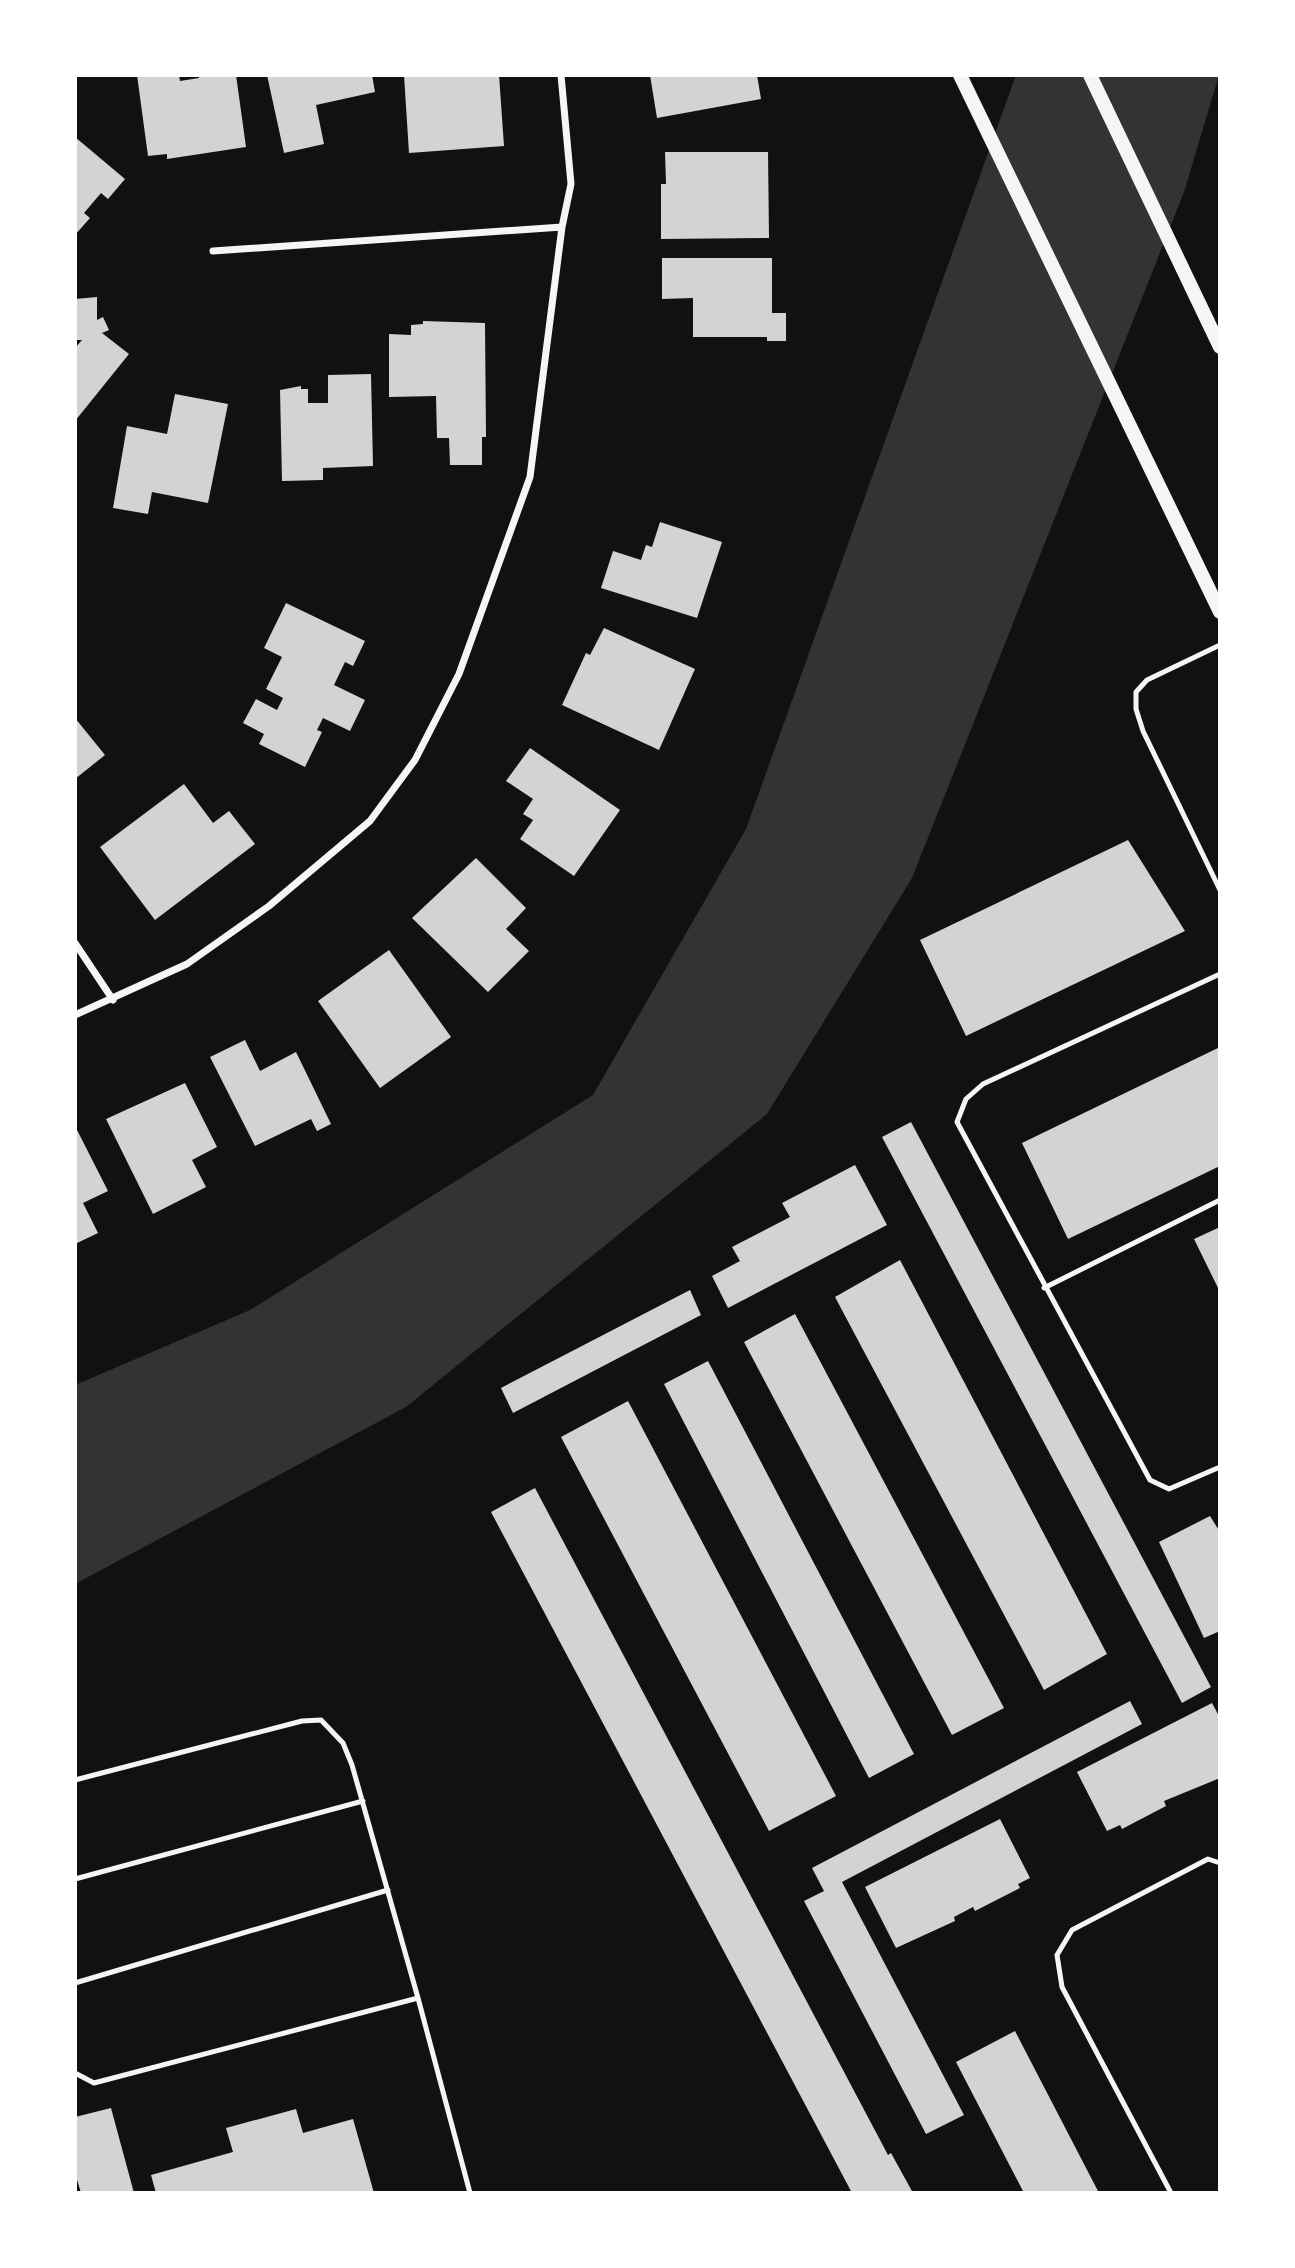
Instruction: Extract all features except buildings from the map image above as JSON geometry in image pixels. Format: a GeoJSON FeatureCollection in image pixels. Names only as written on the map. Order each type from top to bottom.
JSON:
{"type":"FeatureCollection","features":[{"type":"Feature","properties":{"kind":"main road"},"geometry":{"type":"LineString","coordinates":[[1090,75],[1220,347]]}},
{"type":"Feature","properties":{"kind":"main road"},"geometry":{"type":"LineString","coordinates":[[962,78],[1220,612]]}},
{"type":"Feature","properties":{"kind":"street"},"geometry":{"type":"LineString","coordinates":[[75,1015],[187,964],[269,906],[370,821],[415,760],[459,674],[530,477],[562,227],[571,184],[561,75]]}},
{"type":"Feature","properties":{"kind":"street"},"geometry":{"type":"LineString","coordinates":[[213,251],[562,227]]}},
{"type":"Feature","properties":{"kind":"street"},"geometry":{"type":"LineString","coordinates":[[75,943],[113,1000]]}},
{"type":"Feature","properties":{"kind":"lane"},"geometry":{"type":"LineString","coordinates":[[1220,645],[1147,680],[1136,692],[1136,709],[1143,732],[1220,890]]}},
{"type":"Feature","properties":{"kind":"lane"},"geometry":{"type":"LineString","coordinates":[[1220,974],[983,1084],[966,1099],[957,1122],[1044,1288],[1150,1480],[1168,1489],[1220,1467]]}},
{"type":"Feature","properties":{"kind":"lane"},"geometry":{"type":"LineString","coordinates":[[1044,1288],[1220,1200]]}},
{"type":"Feature","properties":{"kind":"lane"},"geometry":{"type":"LineString","coordinates":[[75,1780],[302,1721],[321,1720],[343,1743],[363,1801],[470,2193]]}},
{"type":"Feature","properties":{"kind":"lane"},"geometry":{"type":"LineString","coordinates":[[75,1879],[363,1801]]}},
{"type":"Feature","properties":{"kind":"lane"},"geometry":{"type":"LineString","coordinates":[[1171,2193],[1062,1987],[1057,1955],[1072,1930],[1208,1859],[1220,1863]]}},
{"type":"Feature","properties":{"kind":"lane"},"geometry":{"type":"LineString","coordinates":[[75,1983],[388,1890]]}},
{"type":"Feature","properties":{"kind":"lane"},"geometry":{"type":"LineString","coordinates":[[75,2073],[94,2083],[418,1998]]}},
{"type":"Feature","properties":{"kind":"shaded area"},"geometry":{"type":"Polygon","coordinates":[[[1016,75],[1219,75],[1184,192],[912,878],[767,1114],[406,1407],[75,1584],[75,1385],[250,1310],[593,1095],[746,829],[1016,75]]]}}]}
